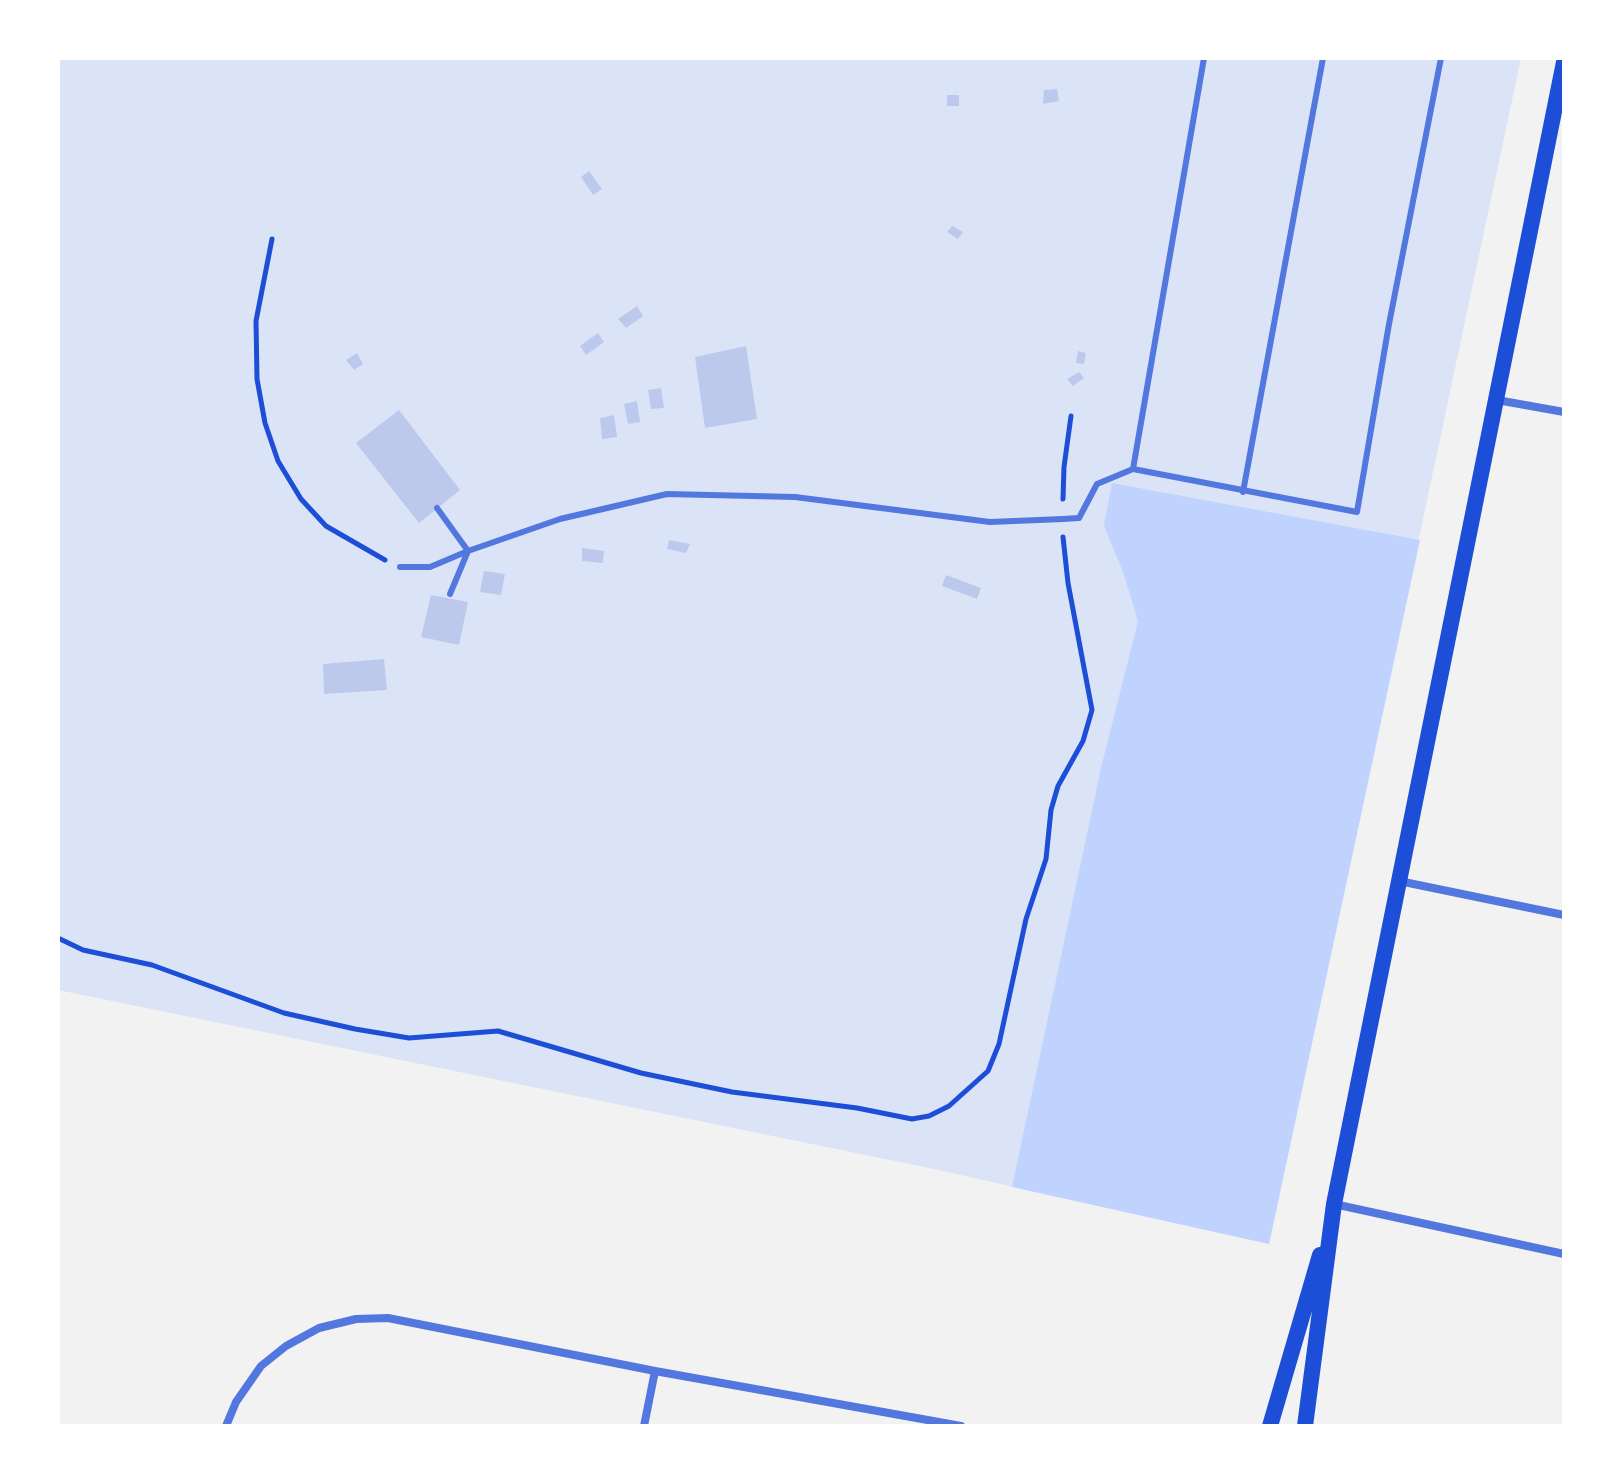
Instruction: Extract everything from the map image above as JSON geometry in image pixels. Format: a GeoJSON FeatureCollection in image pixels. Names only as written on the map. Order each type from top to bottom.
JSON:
{"type":"FeatureCollection","features":[{"type":"Feature","properties":{"kind":"main road"},"geometry":{"type":"LineString","coordinates":[[1305,1426],[1334,1204],[1564,62]]}},
{"type":"Feature","properties":{"kind":"main road"},"geometry":{"type":"LineString","coordinates":[[1270,1426],[1334,1204]]}},
{"type":"Feature","properties":{"kind":"street"},"geometry":{"type":"LineString","coordinates":[[1496,399],[1564,412]]}},
{"type":"Feature","properties":{"kind":"street"},"geometry":{"type":"LineString","coordinates":[[1399,881],[1564,915]]}},
{"type":"Feature","properties":{"kind":"street"},"geometry":{"type":"LineString","coordinates":[[1334,1204],[1564,1254]]}},
{"type":"Feature","properties":{"kind":"street"},"geometry":{"type":"LineString","coordinates":[[226,1426],[236,1402],[261,1366],[286,1346],[319,1328],[356,1319],[388,1318],[655,1371],[961,1426]]}},
{"type":"Feature","properties":{"kind":"street"},"geometry":{"type":"LineString","coordinates":[[644,1426],[655,1371]]}},
{"type":"Feature","properties":{"kind":"lane"},"geometry":{"type":"LineString","coordinates":[[1133,469],[1204,58]]}},
{"type":"Feature","properties":{"kind":"lane"},"geometry":{"type":"LineString","coordinates":[[1243,492],[1323,58]]}},
{"type":"Feature","properties":{"kind":"lane"},"geometry":{"type":"LineString","coordinates":[[400,567],[430,567],[560,519],[667,494],[795,497],[990,522],[1063,519],[1079,518],[1097,484],[1133,469],[1357,512],[1389,324],[1441,58]]}},
{"type":"Feature","properties":{"kind":"lane"},"geometry":{"type":"LineString","coordinates":[[437,508],[468,551]]}},
{"type":"Feature","properties":{"kind":"lane"},"geometry":{"type":"LineString","coordinates":[[450,594],[468,551]]}},
{"type":"Feature","properties":{"kind":"path"},"geometry":{"type":"LineString","coordinates":[[272,239],[256,321],[257,379],[265,423],[278,461],[301,499],[326,526],[362,549],[400,567]]}},
{"type":"Feature","properties":{"kind":"path"},"geometry":{"type":"LineString","coordinates":[[58,938],[83,950],[152,965],[284,1013],[355,1029],[409,1038],[498,1031],[641,1073],[732,1092],[857,1108],[912,1119],[929,1116],[949,1106],[988,1071],[999,1044],[1026,919],[1046,859],[1055,798],[1064,774],[1083,741],[1092,710],[1068,583],[1063,519],[1064,467],[1071,416]]}},
{"type":"Feature","properties":{"kind":"shaded area"},"geometry":{"type":"Polygon","coordinates":[[[58,58],[1521,58],[1269,1244],[934,1169],[58,990],[58,58]]]}},
{"type":"Feature","properties":{"kind":"water"},"geometry":{"type":"Polygon","coordinates":[[[1112,483],[1420,540],[1269,1244],[1012,1187],[1101,768],[1138,621],[1104,526],[1112,483]]]}},
{"type":"Feature","properties":{"kind":"building"},"geometry":{"type":"Polygon","coordinates":[[[1057,89],[1059,101],[1043,104],[1044,90],[1057,89]]]}},
{"type":"Feature","properties":{"kind":"building"},"geometry":{"type":"Polygon","coordinates":[[[947,95],[959,95],[959,106],[947,106],[947,95]]]}},
{"type":"Feature","properties":{"kind":"building"},"geometry":{"type":"Polygon","coordinates":[[[589,171],[602,189],[593,195],[581,177],[589,171]]]}},
{"type":"Feature","properties":{"kind":"building"},"geometry":{"type":"Polygon","coordinates":[[[952,226],[963,232],[958,239],[947,232],[952,226]]]}},
{"type":"Feature","properties":{"kind":"building"},"geometry":{"type":"Polygon","coordinates":[[[637,306],[643,316],[626,328],[618,319],[637,306]]]}},
{"type":"Feature","properties":{"kind":"building"},"geometry":{"type":"Polygon","coordinates":[[[598,333],[604,342],[586,355],[580,346],[598,333]]]}},
{"type":"Feature","properties":{"kind":"building"},"geometry":{"type":"Polygon","coordinates":[[[746,346],[757,419],[705,428],[695,357],[746,346]]]}},
{"type":"Feature","properties":{"kind":"building"},"geometry":{"type":"Polygon","coordinates":[[[1078,351],[1086,353],[1084,364],[1076,363],[1078,351]]]}},
{"type":"Feature","properties":{"kind":"building"},"geometry":{"type":"Polygon","coordinates":[[[357,353],[363,364],[354,370],[346,360],[357,353]]]}},
{"type":"Feature","properties":{"kind":"building"},"geometry":{"type":"Polygon","coordinates":[[[1079,372],[1084,378],[1073,386],[1067,379],[1079,372]]]}},
{"type":"Feature","properties":{"kind":"building"},"geometry":{"type":"Polygon","coordinates":[[[661,388],[664,408],[651,409],[648,390],[661,388]]]}},
{"type":"Feature","properties":{"kind":"building"},"geometry":{"type":"Polygon","coordinates":[[[637,401],[640,422],[628,424],[624,404],[637,401]]]}},
{"type":"Feature","properties":{"kind":"building"},"geometry":{"type":"Polygon","coordinates":[[[399,410],[460,490],[419,523],[356,443],[399,410]]]}},
{"type":"Feature","properties":{"kind":"building"},"geometry":{"type":"Polygon","coordinates":[[[614,415],[617,437],[602,439],[600,418],[614,415]]]}},
{"type":"Feature","properties":{"kind":"building"},"geometry":{"type":"Polygon","coordinates":[[[669,540],[690,544],[686,553],[667,549],[669,540]]]}},
{"type":"Feature","properties":{"kind":"building"},"geometry":{"type":"Polygon","coordinates":[[[582,548],[604,551],[603,563],[582,561],[582,548]]]}},
{"type":"Feature","properties":{"kind":"building"},"geometry":{"type":"Polygon","coordinates":[[[484,571],[505,574],[501,595],[480,592],[484,571]]]}},
{"type":"Feature","properties":{"kind":"building"},"geometry":{"type":"Polygon","coordinates":[[[946,575],[981,588],[977,599],[942,586],[946,575]]]}},
{"type":"Feature","properties":{"kind":"building"},"geometry":{"type":"Polygon","coordinates":[[[431,595],[468,602],[459,645],[421,637],[431,595]]]}},
{"type":"Feature","properties":{"kind":"building"},"geometry":{"type":"Polygon","coordinates":[[[384,659],[387,690],[324,694],[323,664],[384,659]]]}}]}
